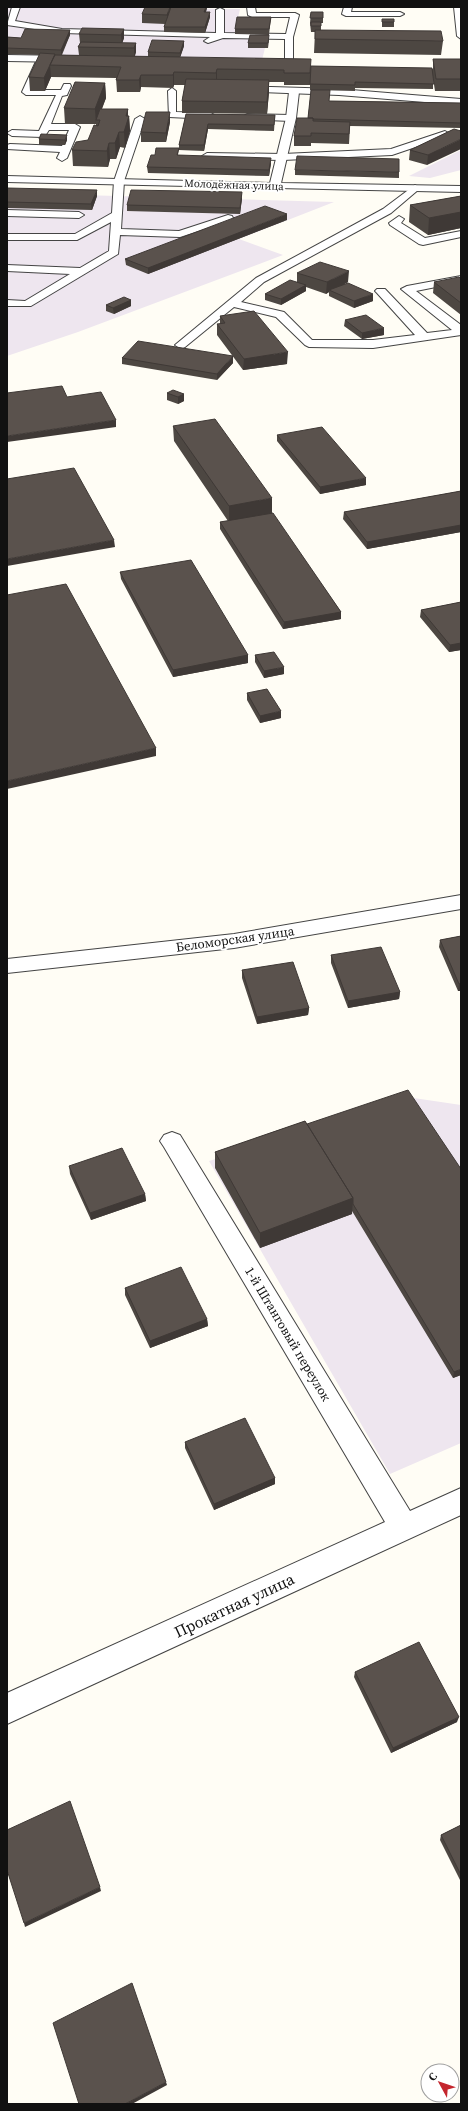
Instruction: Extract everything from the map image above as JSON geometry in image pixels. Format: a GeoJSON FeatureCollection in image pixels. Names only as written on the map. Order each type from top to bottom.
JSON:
{"type":"FeatureCollection","features":[{"type":"Feature","properties":{"kind":"street"},"geometry":{"type":"LineString","coordinates":[[458,7],[461,36]]}},
{"type":"Feature","properties":{"kind":"street"},"geometry":{"type":"LineString","coordinates":[[7,58],[81,60]]}},
{"type":"Feature","properties":{"kind":"street"},"geometry":{"type":"LineString","coordinates":[[275,186],[291,118],[294,92]]}},
{"type":"Feature","properties":{"kind":"street","name":"Молодёжная улица"},"geometry":{"type":"LineString","coordinates":[[7,178],[275,186],[461,189]]}},
{"type":"Feature","properties":{"kind":"street","name":"Беломорская улица"},"geometry":{"type":"LineString","coordinates":[[7,966],[234,941],[461,902]]}},
{"type":"Feature","properties":{"kind":"street","name":"1-й Штанговый переулок"},"geometry":{"type":"LineString","coordinates":[[172,1141],[404,1527]]}},
{"type":"Feature","properties":{"kind":"street","name":"Прокатная улица"},"geometry":{"type":"LineString","coordinates":[[7,1709],[461,1501]]}},
{"type":"Feature","properties":{"kind":"lane"},"geometry":{"type":"LineString","coordinates":[[16,7],[10,24],[62,31],[289,37]]}},
{"type":"Feature","properties":{"kind":"lane"},"geometry":{"type":"LineString","coordinates":[[251,7],[252,15],[295,15],[289,37],[288,65]]}},
{"type":"Feature","properties":{"kind":"lane"},"geometry":{"type":"LineString","coordinates":[[348,7],[346,14],[400,14]]}},
{"type":"Feature","properties":{"kind":"lane"},"geometry":{"type":"LineString","coordinates":[[220,10],[220,36]]}},
{"type":"Feature","properties":{"kind":"lane"},"geometry":{"type":"LineString","coordinates":[[150,42],[212,41],[220,36]]}},
{"type":"Feature","properties":{"kind":"lane"},"geometry":{"type":"LineString","coordinates":[[41,59],[26,92],[64,93],[67,86]]}},
{"type":"Feature","properties":{"kind":"lane"},"geometry":{"type":"LineString","coordinates":[[235,89],[294,92],[339,92],[461,102]]}},
{"type":"Feature","properties":{"kind":"lane"},"geometry":{"type":"LineString","coordinates":[[172,91],[172,115],[220,116]]}},
{"type":"Feature","properties":{"kind":"lane"},"geometry":{"type":"LineString","coordinates":[[46,127],[75,127],[64,154],[8,150],[10,133],[42,134],[59,98]]}},
{"type":"Feature","properties":{"kind":"lane"},"geometry":{"type":"LineString","coordinates":[[236,116],[291,118]]}},
{"type":"Feature","properties":{"kind":"lane"},"geometry":{"type":"LineString","coordinates":[[7,316],[114,252],[119,181],[140,119]]}},
{"type":"Feature","properties":{"kind":"lane"},"geometry":{"type":"LineString","coordinates":[[197,156],[283,157],[392,152],[445,134]]}},
{"type":"Feature","properties":{"kind":"lane"},"geometry":{"type":"LineString","coordinates":[[181,345],[260,280],[387,210],[415,188]]}},
{"type":"Feature","properties":{"kind":"lane"},"geometry":{"type":"LineString","coordinates":[[387,210],[403,218],[394,223],[424,242],[461,234]]}},
{"type":"Feature","properties":{"kind":"lane"},"geometry":{"type":"LineString","coordinates":[[7,213],[80,215]]}},
{"type":"Feature","properties":{"kind":"lane"},"geometry":{"type":"LineString","coordinates":[[7,237],[77,237],[117,214]]}},
{"type":"Feature","properties":{"kind":"lane"},"geometry":{"type":"LineString","coordinates":[[116,232],[180,234],[228,218]]}},
{"type":"Feature","properties":{"kind":"lane"},"geometry":{"type":"LineString","coordinates":[[7,268],[83,271]]}},
{"type":"Feature","properties":{"kind":"lane"},"geometry":{"type":"LineString","coordinates":[[461,279],[407,289],[461,332]]}},
{"type":"Feature","properties":{"kind":"lane"},"geometry":{"type":"LineString","coordinates":[[381,291],[424,337]]}},
{"type":"Feature","properties":{"kind":"lane"},"geometry":{"type":"LineString","coordinates":[[7,303],[27,304]]}},
{"type":"Feature","properties":{"kind":"lane"},"geometry":{"type":"LineString","coordinates":[[232,303],[280,314],[309,343],[373,344],[461,332]]}},
{"type":"Feature","properties":{"kind":"shaded area"},"geometry":{"type":"Polygon","coordinates":[[[7,7],[240,9],[237,22],[269,34],[268,48],[265,48],[262,60],[7,55],[7,7]]]}},
{"type":"Feature","properties":{"kind":"shaded area"},"geometry":{"type":"Polygon","coordinates":[[[461,150],[461,170],[430,178],[409,176],[461,150]]]}},
{"type":"Feature","properties":{"kind":"shaded area"},"geometry":{"type":"Polygon","coordinates":[[[7,193],[334,202],[239,239],[283,255],[78,332],[7,356],[7,193]]]}},
{"type":"Feature","properties":{"kind":"shaded area"},"geometry":{"type":"Polygon","coordinates":[[[407,1097],[461,1105],[461,1443],[390,1474],[209,1161],[305,1132],[407,1097]]]}},
{"type":"Feature","properties":{"kind":"building"},"geometry":{"type":"Polygon","coordinates":[[[145,7],[170,7],[167,15],[142,14],[145,7]]]}},
{"type":"Feature","properties":{"kind":"building"},"geometry":{"type":"Polygon","coordinates":[[[171,7],[206,7],[204,12],[210,12],[205,27],[164,27],[171,7]]]}},
{"type":"Feature","properties":{"kind":"building"},"geometry":{"type":"Polygon","coordinates":[[[311,12],[323,12],[323,18],[310,18],[311,12]]]}},
{"type":"Feature","properties":{"kind":"building"},"geometry":{"type":"Polygon","coordinates":[[[237,17],[271,17],[269,29],[235,29],[237,17]]]}},
{"type":"Feature","properties":{"kind":"building"},"geometry":{"type":"Polygon","coordinates":[[[382,19],[394,19],[394,22],[382,22],[382,19]]]}},
{"type":"Feature","properties":{"kind":"building"},"geometry":{"type":"Polygon","coordinates":[[[311,22],[321,22],[321,26],[311,26],[311,22]]]}},
{"type":"Feature","properties":{"kind":"building"},"geometry":{"type":"Polygon","coordinates":[[[82,28],[124,29],[121,35],[79,34],[82,28]]]}},
{"type":"Feature","properties":{"kind":"building"},"geometry":{"type":"Polygon","coordinates":[[[25,29],[70,30],[61,50],[7,48],[7,37],[21,38],[25,29]]]}},
{"type":"Feature","properties":{"kind":"building"},"geometry":{"type":"Polygon","coordinates":[[[315,30],[441,31],[443,41],[315,39],[315,30]]]}},
{"type":"Feature","properties":{"kind":"building"},"geometry":{"type":"Polygon","coordinates":[[[250,35],[269,35],[268,43],[248,43],[250,35]]]}},
{"type":"Feature","properties":{"kind":"building"},"geometry":{"type":"Polygon","coordinates":[[[152,40],[184,41],[180,53],[148,52],[152,40]]]}},
{"type":"Feature","properties":{"kind":"building"},"geometry":{"type":"Polygon","coordinates":[[[81,42],[136,43],[134,48],[78,47],[81,42]]]}},
{"type":"Feature","properties":{"kind":"building"},"geometry":{"type":"Polygon","coordinates":[[[40,53],[55,54],[44,78],[29,77],[40,53]]]}},
{"type":"Feature","properties":{"kind":"building"},"geometry":{"type":"Polygon","coordinates":[[[55,55],[311,59],[310,73],[284,73],[284,70],[217,69],[216,73],[174,72],[173,75],[141,75],[139,80],[116,80],[121,67],[50,65],[55,55]]]}},
{"type":"Feature","properties":{"kind":"building"},"geometry":{"type":"Polygon","coordinates":[[[433,59],[461,59],[461,79],[436,79],[433,59]]]}},
{"type":"Feature","properties":{"kind":"building"},"geometry":{"type":"Polygon","coordinates":[[[311,66],[432,68],[434,84],[355,82],[355,85],[310,84],[311,66]]]}},
{"type":"Feature","properties":{"kind":"building"},"geometry":{"type":"Polygon","coordinates":[[[186,79],[269,80],[267,102],[182,101],[186,79]]]}},
{"type":"Feature","properties":{"kind":"building"},"geometry":{"type":"Polygon","coordinates":[[[75,82],[105,83],[95,109],[64,108],[75,82]]]}},
{"type":"Feature","properties":{"kind":"building"},"geometry":{"type":"Polygon","coordinates":[[[311,90],[330,90],[329,101],[461,103],[461,123],[308,118],[311,90]]]}},
{"type":"Feature","properties":{"kind":"building"},"geometry":{"type":"Polygon","coordinates":[[[100,109],[128,109],[126,116],[129,116],[124,132],[119,132],[115,143],[109,143],[107,151],[72,150],[76,142],[88,140],[94,125],[98,126],[100,120],[96,120],[100,109]]]}},
{"type":"Feature","properties":{"kind":"building"},"geometry":{"type":"Polygon","coordinates":[[[146,112],[170,112],[166,133],[141,132],[146,112]]]}},
{"type":"Feature","properties":{"kind":"building"},"geometry":{"type":"Polygon","coordinates":[[[186,114],[275,115],[274,125],[208,124],[204,145],[179,145],[186,114]]]}},
{"type":"Feature","properties":{"kind":"building"},"geometry":{"type":"Polygon","coordinates":[[[297,118],[313,118],[313,121],[350,122],[349,134],[311,133],[311,136],[294,136],[297,118]]]}},
{"type":"Feature","properties":{"kind":"building"},"geometry":{"type":"Polygon","coordinates":[[[454,129],[461,131],[461,139],[428,155],[410,150],[454,129]]]}},
{"type":"Feature","properties":{"kind":"building"},"geometry":{"type":"Polygon","coordinates":[[[41,134],[67,135],[65,140],[39,139],[41,134]]]}},
{"type":"Feature","properties":{"kind":"building"},"geometry":{"type":"Polygon","coordinates":[[[156,148],[179,148],[177,155],[271,158],[269,170],[147,167],[151,155],[155,155],[156,148]]]}},
{"type":"Feature","properties":{"kind":"building"},"geometry":{"type":"Polygon","coordinates":[[[297,156],[399,159],[399,172],[295,170],[297,156]]]}},
{"type":"Feature","properties":{"kind":"building"},"geometry":{"type":"Polygon","coordinates":[[[7,188],[97,190],[91,204],[7,202],[7,188]]]}},
{"type":"Feature","properties":{"kind":"building"},"geometry":{"type":"Polygon","coordinates":[[[131,190],[242,192],[240,208],[127,205],[131,190]]]}},
{"type":"Feature","properties":{"kind":"building"},"geometry":{"type":"Polygon","coordinates":[[[461,196],[461,212],[429,218],[410,205],[461,196]]]}},
{"type":"Feature","properties":{"kind":"building"},"geometry":{"type":"Polygon","coordinates":[[[265,206],[287,214],[148,268],[125,259],[265,206]]]}},
{"type":"Feature","properties":{"kind":"building"},"geometry":{"type":"Polygon","coordinates":[[[320,262],[349,271],[327,282],[297,273],[320,262]]]}},
{"type":"Feature","properties":{"kind":"building"},"geometry":{"type":"Polygon","coordinates":[[[459,277],[461,279],[461,303],[434,282],[459,277]]]}},
{"type":"Feature","properties":{"kind":"building"},"geometry":{"type":"Polygon","coordinates":[[[290,280],[306,285],[281,299],[265,294],[290,280]]]}},
{"type":"Feature","properties":{"kind":"building"},"geometry":{"type":"Polygon","coordinates":[[[348,283],[373,294],[354,301],[329,290],[348,283]]]}},
{"type":"Feature","properties":{"kind":"building"},"geometry":{"type":"Polygon","coordinates":[[[124,297],[131,300],[113,308],[106,305],[124,297]]]}},
{"type":"Feature","properties":{"kind":"building"},"geometry":{"type":"Polygon","coordinates":[[[254,311],[288,352],[244,359],[217,324],[225,323],[220,316],[254,311]]]}},
{"type":"Feature","properties":{"kind":"building"},"geometry":{"type":"Polygon","coordinates":[[[366,315],[384,328],[362,333],[345,320],[366,315]]]}},
{"type":"Feature","properties":{"kind":"building"},"geometry":{"type":"Polygon","coordinates":[[[138,341],[233,356],[217,374],[122,358],[138,341]]]}},
{"type":"Feature","properties":{"kind":"building"},"geometry":{"type":"Polygon","coordinates":[[[62,386],[67,397],[101,392],[116,420],[7,436],[7,393],[62,386]]]}},
{"type":"Feature","properties":{"kind":"building"},"geometry":{"type":"Polygon","coordinates":[[[173,390],[184,394],[178,397],[167,393],[173,390]]]}},
{"type":"Feature","properties":{"kind":"building"},"geometry":{"type":"Polygon","coordinates":[[[215,419],[272,498],[229,506],[173,426],[215,419]]]}},
{"type":"Feature","properties":{"kind":"building"},"geometry":{"type":"Polygon","coordinates":[[[322,427],[366,478],[320,487],[277,435],[322,427]]]}},
{"type":"Feature","properties":{"kind":"building"},"geometry":{"type":"Polygon","coordinates":[[[74,468],[114,540],[7,559],[7,479],[74,468]]]}},
{"type":"Feature","properties":{"kind":"building"},"geometry":{"type":"Polygon","coordinates":[[[461,491],[461,525],[367,542],[344,512],[461,491]]]}},
{"type":"Feature","properties":{"kind":"building"},"geometry":{"type":"Polygon","coordinates":[[[273,513],[341,612],[284,622],[220,522],[273,513]]]}},
{"type":"Feature","properties":{"kind":"building"},"geometry":{"type":"Polygon","coordinates":[[[191,560],[248,655],[173,670],[120,572],[191,560]]]}},
{"type":"Feature","properties":{"kind":"building"},"geometry":{"type":"Polygon","coordinates":[[[66,584],[156,748],[7,781],[7,595],[66,584]]]}},
{"type":"Feature","properties":{"kind":"building"},"geometry":{"type":"Polygon","coordinates":[[[461,602],[461,643],[450,645],[421,610],[461,602]]]}},
{"type":"Feature","properties":{"kind":"building"},"geometry":{"type":"Polygon","coordinates":[[[274,652],[284,667],[264,671],[255,655],[274,652]]]}},
{"type":"Feature","properties":{"kind":"building"},"geometry":{"type":"Polygon","coordinates":[[[267,689],[281,711],[260,716],[247,693],[267,689]]]}},
{"type":"Feature","properties":{"kind":"building"},"geometry":{"type":"Polygon","coordinates":[[[461,936],[461,983],[459,984],[440,940],[461,936]]]}},
{"type":"Feature","properties":{"kind":"building"},"geometry":{"type":"Polygon","coordinates":[[[381,947],[400,992],[348,1001],[331,955],[381,947]]]}},
{"type":"Feature","properties":{"kind":"building"},"geometry":{"type":"Polygon","coordinates":[[[293,962],[309,1008],[257,1017],[242,970],[293,962]]]}},
{"type":"Feature","properties":{"kind":"building"},"geometry":{"type":"Polygon","coordinates":[[[408,1090],[461,1169],[461,1369],[454,1372],[353,1204],[353,1198],[307,1124],[408,1090]]]}},
{"type":"Feature","properties":{"kind":"building"},"geometry":{"type":"Polygon","coordinates":[[[305,1121],[353,1198],[260,1233],[215,1152],[305,1121]]]}},
{"type":"Feature","properties":{"kind":"building"},"geometry":{"type":"Polygon","coordinates":[[[122,1148],[145,1194],[90,1213],[69,1166],[122,1148]]]}},
{"type":"Feature","properties":{"kind":"building"},"geometry":{"type":"Polygon","coordinates":[[[181,1267],[207,1319],[150,1341],[125,1288],[181,1267]]]}},
{"type":"Feature","properties":{"kind":"building"},"geometry":{"type":"Polygon","coordinates":[[[245,1418],[275,1478],[214,1504],[185,1442],[245,1418]]]}},
{"type":"Feature","properties":{"kind":"building"},"geometry":{"type":"Polygon","coordinates":[[[419,1642],[459,1717],[393,1748],[355,1672],[419,1642]]]}},
{"type":"Feature","properties":{"kind":"building"},"geometry":{"type":"Polygon","coordinates":[[[70,1801],[100,1887],[24,1923],[7,1870],[7,1830],[70,1801]]]}},
{"type":"Feature","properties":{"kind":"building"},"geometry":{"type":"Polygon","coordinates":[[[461,1825],[461,1875],[441,1835],[461,1825]]]}},
{"type":"Feature","properties":{"kind":"building"},"geometry":{"type":"Polygon","coordinates":[[[132,1983],[166,2082],[125,2104],[79,2104],[53,2023],[132,1983]]]}}]}
